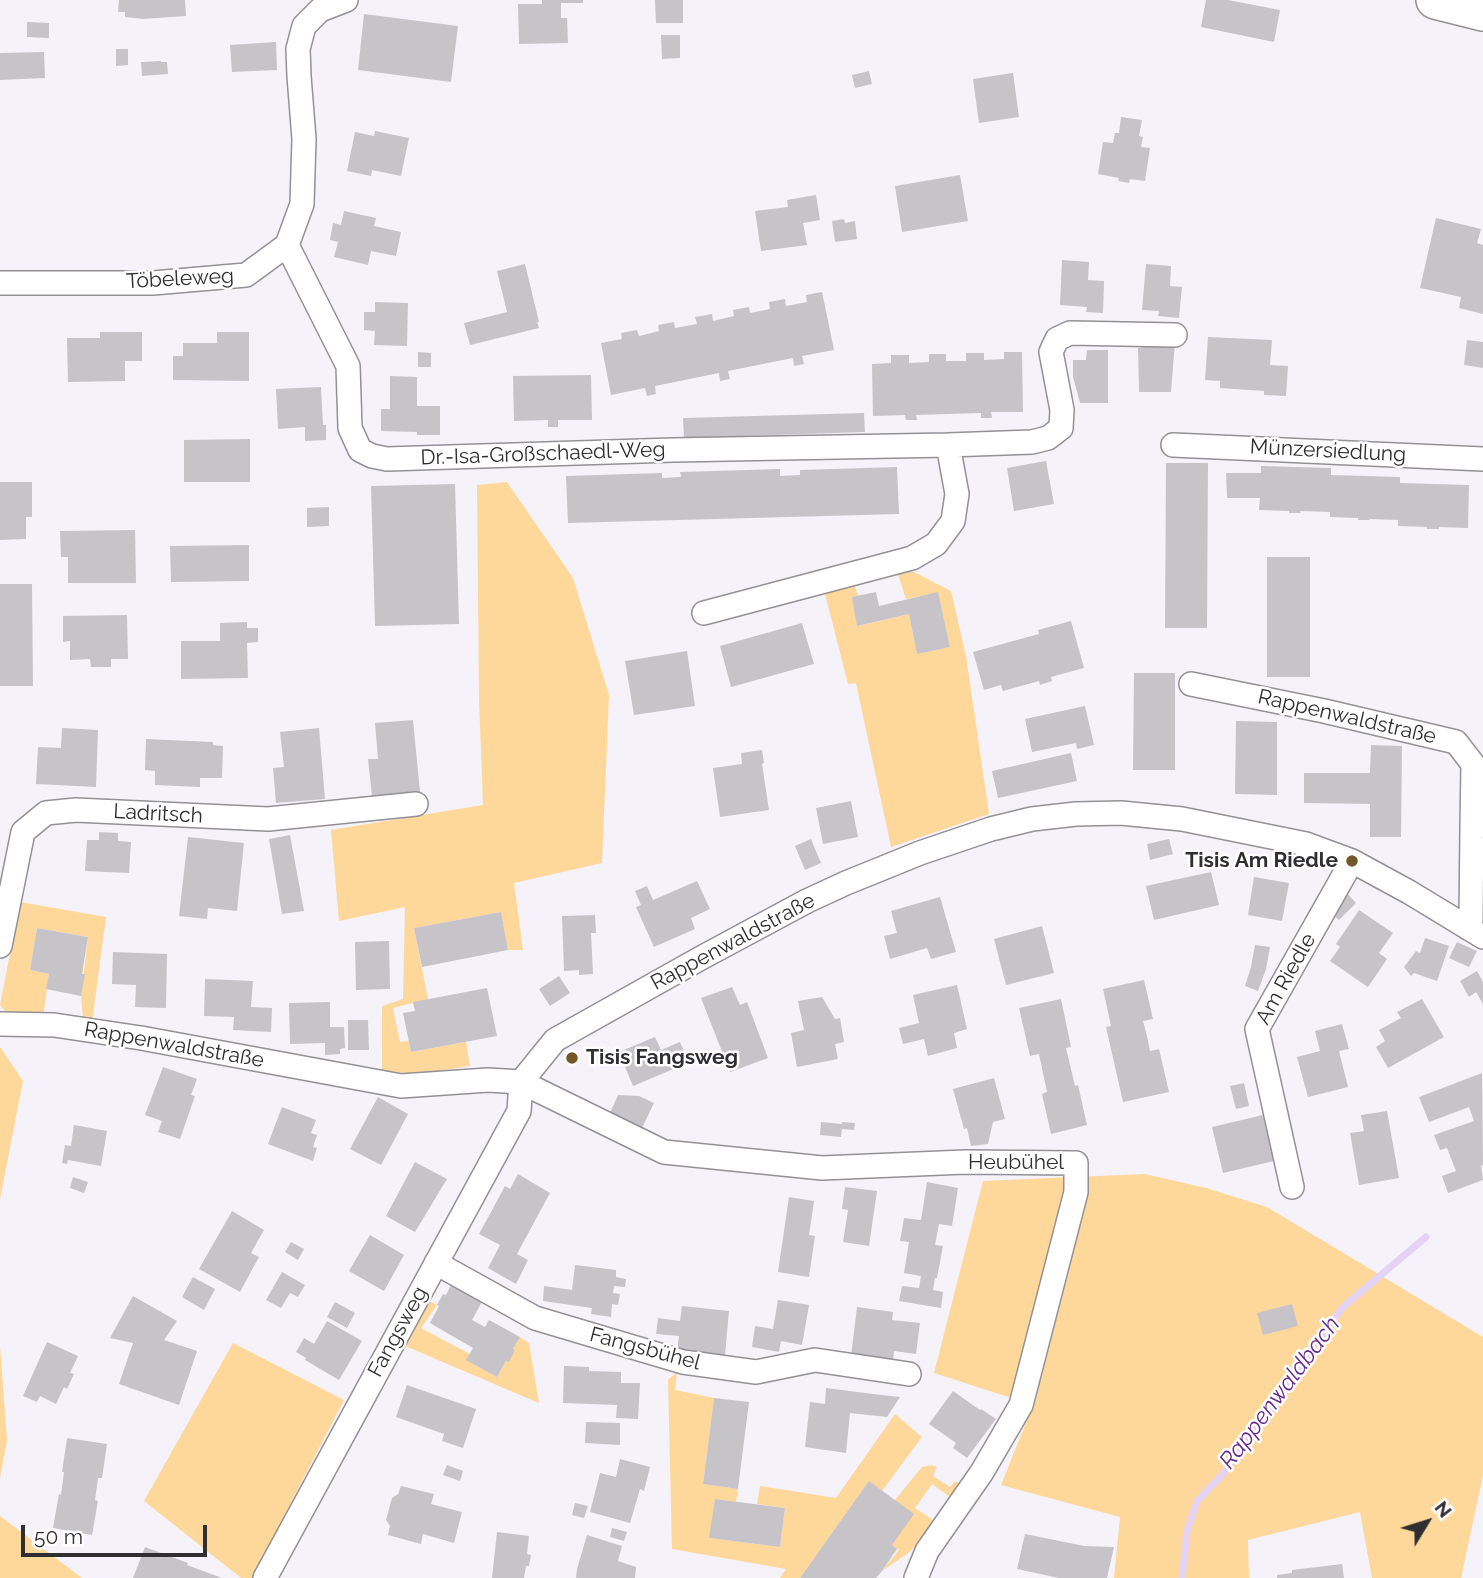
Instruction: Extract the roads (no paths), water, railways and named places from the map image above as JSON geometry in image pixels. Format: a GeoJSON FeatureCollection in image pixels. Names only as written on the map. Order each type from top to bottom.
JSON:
{"type":"FeatureCollection","features":[{"type":"Feature","properties":{"kind":"main road"},"geometry":{"type":"LineString","coordinates":[[1435,0],[1483,12]]}},
{"type":"Feature","properties":{"kind":"street"},"geometry":{"type":"LineString","coordinates":[[287,245],[302,204],[304,139],[298,49],[304,26],[320,10],[346,0]]}},
{"type":"Feature","properties":{"kind":"street","name":"Töbeleweg"},"geometry":{"type":"LineString","coordinates":[[0,283],[153,283],[246,275],[287,245]]}},
{"type":"Feature","properties":{"kind":"street","name":"Dr.-Isa-Großschaedl-Weg"},"geometry":{"type":"LineString","coordinates":[[287,245],[348,366],[351,428],[360,450],[387,459],[1032,442],[1048,438],[1060,428],[1062,410],[1051,352],[1057,339],[1070,333],[1175,335]]}},
{"type":"Feature","properties":{"kind":"street","name":"Münzersiedlung"},"geometry":{"type":"LineString","coordinates":[[1173,444],[1483,459]]}},
{"type":"Feature","properties":{"kind":"street"},"geometry":{"type":"LineString","coordinates":[[704,613],[912,558],[936,544],[953,521],[957,494],[948,445]]}},
{"type":"Feature","properties":{"kind":"street","name":"Rappenwaldstraße"},"geometry":{"type":"LineString","coordinates":[[1191,684],[1456,742],[1473,764],[1478,827],[1471,919],[1475,933]]}},
{"type":"Feature","properties":{"kind":"street","name":"Ladritsch"},"geometry":{"type":"LineString","coordinates":[[0,946],[23,832],[47,813],[76,810],[268,819],[416,804]]}},
{"type":"Feature","properties":{"kind":"street","name":"Rappenwaldstraße"},"geometry":{"type":"LineString","coordinates":[[0,1024],[54,1025],[141,1038],[401,1086],[488,1080],[521,1082],[555,1040],[827,892],[880,868],[991,829],[1032,819],[1076,814],[1121,813],[1182,819],[1306,844],[1352,861],[1475,933]]}},
{"type":"Feature","properties":{"kind":"street","name":"Am Riedle"},"geometry":{"type":"LineString","coordinates":[[1292,1186],[1256,1029],[1352,861]]}},
{"type":"Feature","properties":{"kind":"street","name":"Fangsweg"},"geometry":{"type":"LineString","coordinates":[[264,1578],[519,1111],[521,1082]]}},
{"type":"Feature","properties":{"kind":"street","name":"Heubühel"},"geometry":{"type":"LineString","coordinates":[[521,1082],[664,1152],[822,1168],[965,1162],[1076,1163],[1076,1192],[1021,1405],[982,1472],[926,1551],[916,1578]]}},
{"type":"Feature","properties":{"kind":"street","name":"Fangsbühel"},"geometry":{"type":"LineString","coordinates":[[436,1264],[535,1318],[683,1362],[756,1372],[815,1360],[909,1374]]}},
{"type":"Feature","properties":{"kind":"waterway","name":"Rappenwaldbach"},"geometry":{"type":"LineString","coordinates":[[1182,1578],[1187,1531],[1197,1501],[1220,1477],[1271,1412],[1310,1349],[1344,1306],[1426,1237]]}},
{"type":"Feature","properties":{"kind":"place","name":"Tisis Am Riedle"},"geometry":{"type":"Point","coordinates":[1352,861]}},
{"type":"Feature","properties":{"kind":"place","name":"Tisis Fangsweg"},"geometry":{"type":"Point","coordinates":[572,1058]}}]}
